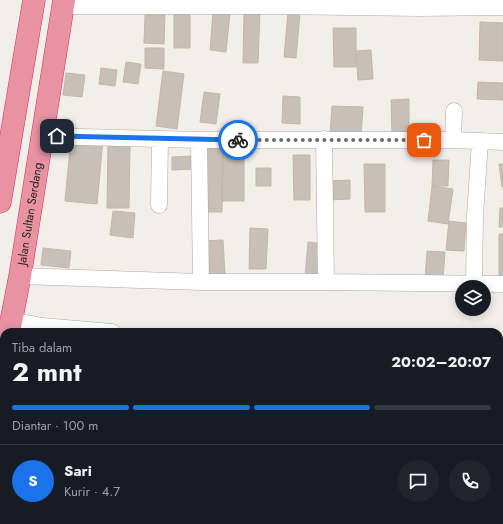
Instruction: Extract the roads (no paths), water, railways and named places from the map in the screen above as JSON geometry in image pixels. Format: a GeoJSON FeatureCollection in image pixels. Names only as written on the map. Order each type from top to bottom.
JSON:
{"type":"FeatureCollection","features":[{"type":"Feature","properties":{"kind":"highway"},"geometry":{"type":"LineString","coordinates":[[0,202],[5,137],[34,0]]}},
{"type":"Feature","properties":{"kind":"highway","name":"Jalan Sultan Serdang"},"geometry":{"type":"LineString","coordinates":[[10,326],[20,276],[63,3]]}},
{"type":"Feature","properties":{"kind":"street"},"geometry":{"type":"LineString","coordinates":[[63,3],[419,8],[502,5]]}},
{"type":"Feature","properties":{"kind":"street"},"geometry":{"type":"LineString","coordinates":[[453,140],[454,111]]}},
{"type":"Feature","properties":{"kind":"street"},"geometry":{"type":"LineString","coordinates":[[42,136],[199,140],[324,139],[503,142]]}},
{"type":"Feature","properties":{"kind":"street"},"geometry":{"type":"LineString","coordinates":[[159,205],[160,138]]}},
{"type":"Feature","properties":{"kind":"street"},"geometry":{"type":"LineString","coordinates":[[324,139],[326,282]]}},
{"type":"Feature","properties":{"kind":"street"},"geometry":{"type":"LineString","coordinates":[[199,140],[201,282]]}},
{"type":"Feature","properties":{"kind":"street"},"geometry":{"type":"LineString","coordinates":[[474,280],[475,216],[480,141]]}},
{"type":"Feature","properties":{"kind":"street"},"geometry":{"type":"LineString","coordinates":[[20,276],[201,282],[455,284]]}},
{"type":"Feature","properties":{"kind":"street"},"geometry":{"type":"LineString","coordinates":[[491,284],[503,284]]}},
{"type":"Feature","properties":{"kind":"street"},"geometry":{"type":"LineString","coordinates":[[10,326],[65,328]]}}]}
